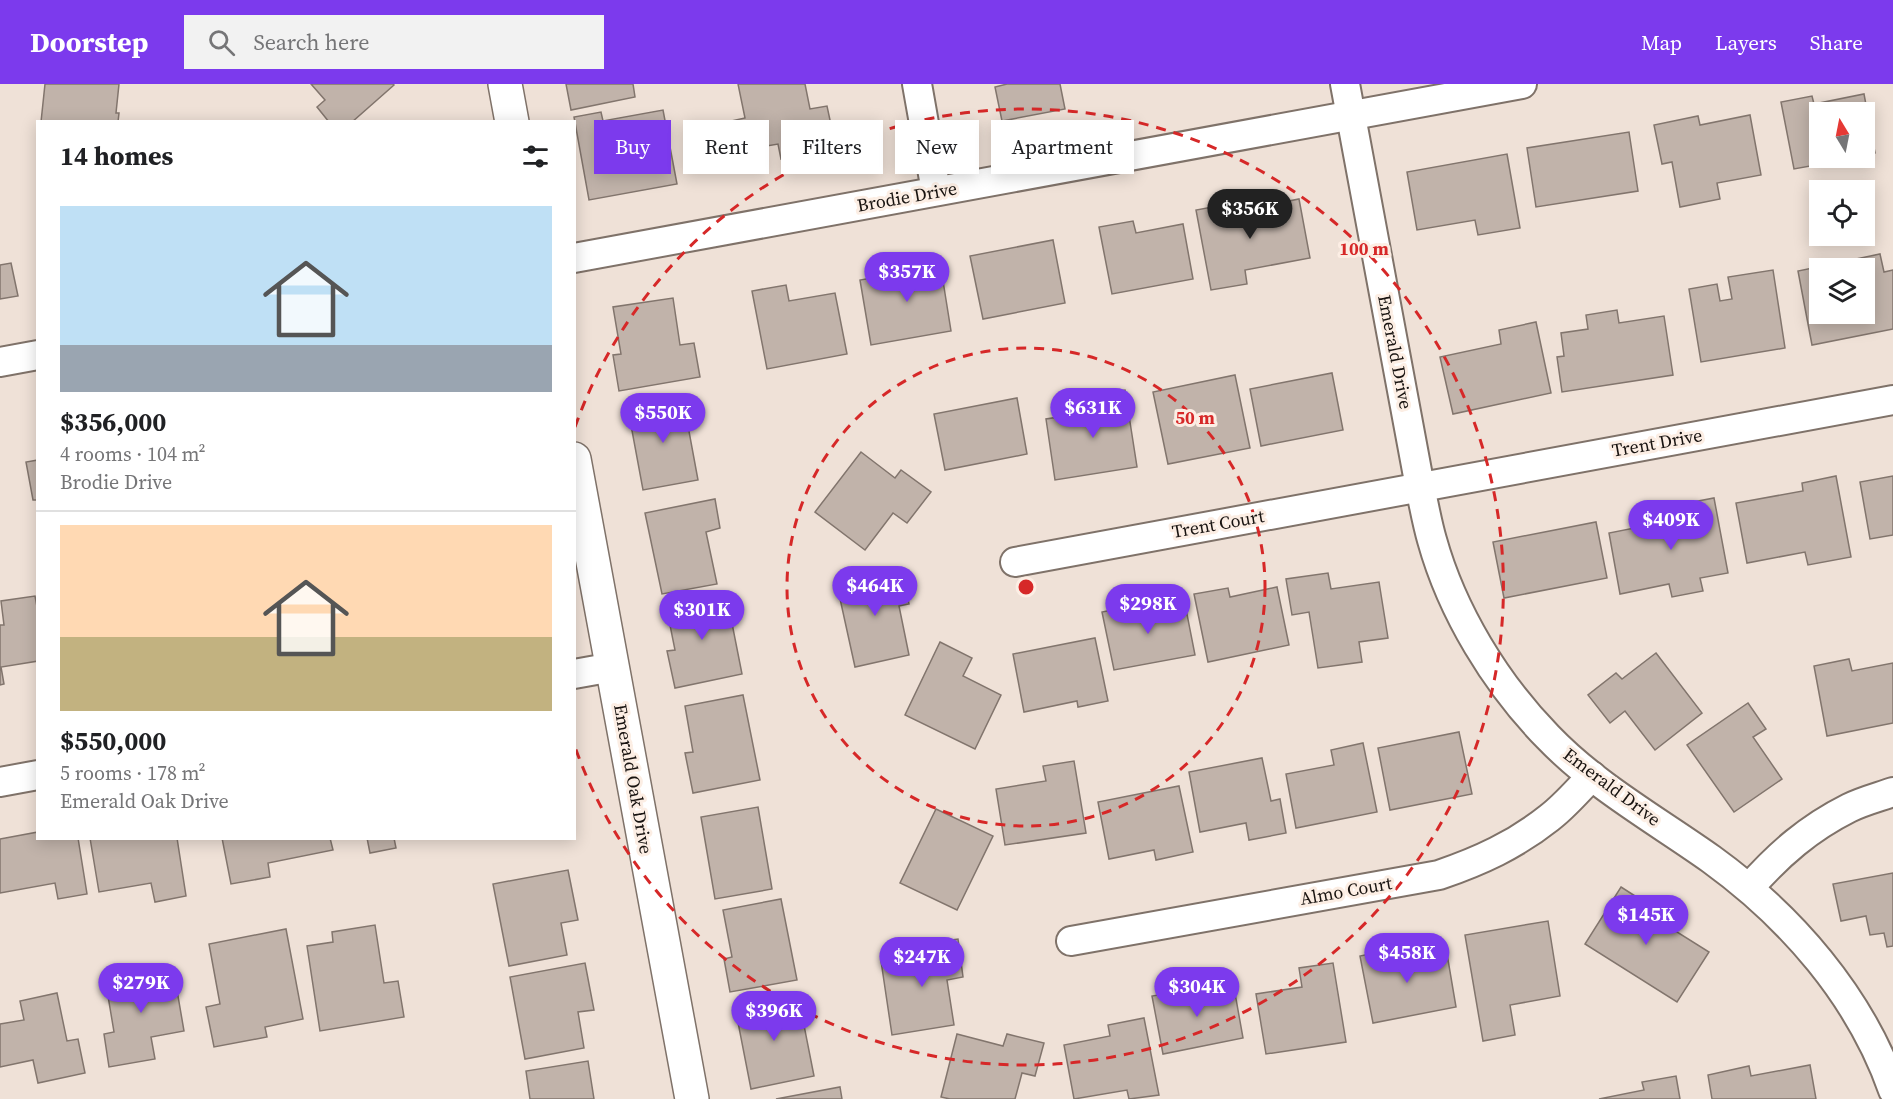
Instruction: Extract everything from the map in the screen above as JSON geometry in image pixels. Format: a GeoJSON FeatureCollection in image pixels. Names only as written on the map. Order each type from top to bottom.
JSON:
{"type":"FeatureCollection","features":[{"type":"Feature","properties":{"kind":"street"},"geometry":{"type":"LineString","coordinates":[[505,84],[512,120]]}},
{"type":"Feature","properties":{"kind":"street"},"geometry":{"type":"LineString","coordinates":[[917,84],[936,191]]}},
{"type":"Feature","properties":{"kind":"street","name":"Emerald Drive"},"geometry":{"type":"LineString","coordinates":[[1345,84],[1432,541],[1449,588],[1474,639],[1511,694],[1548,738],[1592,776],[1749,888],[1792,929],[1831,975],[1859,1018],[1887,1072],[1893,1090]]}},
{"type":"Feature","properties":{"kind":"street","name":"Brodie Drive"},"geometry":{"type":"LineString","coordinates":[[576,258],[1522,84]]}},
{"type":"Feature","properties":{"kind":"street"},"geometry":{"type":"LineString","coordinates":[[0,362],[36,355]]}},
{"type":"Feature","properties":{"kind":"street","name":"Trent Drive"},"geometry":{"type":"LineString","coordinates":[[1420,487],[1893,400]]}},
{"type":"Feature","properties":{"kind":"street","name":"Emerald Oak Drive"},"geometry":{"type":"LineString","coordinates":[[576,470],[692,1099]]}},
{"type":"Feature","properties":{"kind":"street","name":"Trent Court"},"geometry":{"type":"LineString","coordinates":[[1015,562],[1420,487]]}},
{"type":"Feature","properties":{"kind":"street"},"geometry":{"type":"LineString","coordinates":[[576,674],[613,667]]}},
{"type":"Feature","properties":{"kind":"street"},"geometry":{"type":"LineString","coordinates":[[0,782],[36,775]]}},
{"type":"Feature","properties":{"kind":"street","name":"Almo Court"},"geometry":{"type":"LineString","coordinates":[[1071,941],[1439,875],[1476,863],[1510,846],[1551,817],[1592,776]]}},
{"type":"Feature","properties":{"kind":"street"},"geometry":{"type":"LineString","coordinates":[[1749,888],[1774,860],[1810,830],[1851,807],[1893,792]]}},
{"type":"Feature","properties":{"kind":"building"},"geometry":{"type":"Polygon","coordinates":[[[45,84],[119,84],[116,113],[119,113],[118,120],[41,120],[45,84]]]}},
{"type":"Feature","properties":{"kind":"building"},"geometry":{"type":"Polygon","coordinates":[[[311,84],[394,85],[354,120],[327,120],[317,107],[325,100],[311,84]]]}},
{"type":"Feature","properties":{"kind":"building"},"geometry":{"type":"Polygon","coordinates":[[[566,84],[633,84],[635,97],[571,110],[566,84]]]}},
{"type":"Feature","properties":{"kind":"building"},"geometry":{"type":"Polygon","coordinates":[[[738,84],[805,84],[810,109],[827,106],[830,120],[781,120],[781,159],[778,144],[769,146],[769,120],[736,120],[745,118],[738,84]]]}},
{"type":"Feature","properties":{"kind":"building"},"geometry":{"type":"Polygon","coordinates":[[[1007,84],[1060,84],[1065,109],[1002,120],[995,87],[1007,84]]]}},
{"type":"Feature","properties":{"kind":"building"},"geometry":{"type":"Polygon","coordinates":[[[1864,94],[1865,102],[1824,102],[1864,94]]]}},
{"type":"Feature","properties":{"kind":"building"},"geometry":{"type":"Polygon","coordinates":[[[1812,96],[1814,102],[1809,102],[1809,166],[1794,169],[1781,102],[1812,96]]]}},
{"type":"Feature","properties":{"kind":"building"},"geometry":{"type":"Polygon","coordinates":[[[663,110],[665,120],[608,120],[663,110]]]}},
{"type":"Feature","properties":{"kind":"building"},"geometry":{"type":"Polygon","coordinates":[[[601,112],[603,120],[594,120],[594,174],[671,174],[671,152],[677,184],[589,200],[574,117],[601,112]]]}},
{"type":"Feature","properties":{"kind":"building"},"geometry":{"type":"Polygon","coordinates":[[[1750,115],[1761,175],[1717,183],[1720,199],[1680,207],[1672,162],[1662,164],[1654,125],[1698,116],[1700,125],[1750,115]]]}},
{"type":"Feature","properties":{"kind":"building"},"geometry":{"type":"Polygon","coordinates":[[[1629,132],[1638,191],[1536,207],[1527,148],[1629,132]]]}},
{"type":"Feature","properties":{"kind":"building"},"geometry":{"type":"Polygon","coordinates":[[[1507,154],[1520,228],[1478,235],[1475,220],[1417,230],[1407,172],[1507,154]]]}},
{"type":"Feature","properties":{"kind":"building"},"geometry":{"type":"Polygon","coordinates":[[[1299,199],[1310,258],[1245,270],[1247,284],[1211,290],[1196,210],[1228,204],[1230,213],[1299,199]]]}},
{"type":"Feature","properties":{"kind":"building"},"geometry":{"type":"Polygon","coordinates":[[[1133,221],[1136,233],[1183,224],[1193,279],[1112,294],[1099,227],[1133,221]]]}},
{"type":"Feature","properties":{"kind":"building"},"geometry":{"type":"Polygon","coordinates":[[[1053,240],[1065,303],[983,319],[970,256],[1053,240]]]}},
{"type":"Feature","properties":{"kind":"building"},"geometry":{"type":"Polygon","coordinates":[[[1880,254],[1884,272],[1893,270],[1893,329],[1812,345],[1798,271],[1809,269],[1809,324],[1875,324],[1875,258],[1861,258],[1880,254]]]}},
{"type":"Feature","properties":{"kind":"building"},"geometry":{"type":"Polygon","coordinates":[[[939,256],[951,331],[871,345],[860,280],[906,272],[905,262],[939,256]]]}},
{"type":"Feature","properties":{"kind":"building"},"geometry":{"type":"Polygon","coordinates":[[[11,263],[18,296],[0,299],[0,265],[11,263]]]}},
{"type":"Feature","properties":{"kind":"building"},"geometry":{"type":"Polygon","coordinates":[[[1773,270],[1785,348],[1701,362],[1689,289],[1717,284],[1720,301],[1732,299],[1728,277],[1773,270]]]}},
{"type":"Feature","properties":{"kind":"building"},"geometry":{"type":"Polygon","coordinates":[[[786,285],[789,301],[835,293],[847,354],[767,369],[752,291],[786,285]]]}},
{"type":"Feature","properties":{"kind":"building"},"geometry":{"type":"Polygon","coordinates":[[[673,298],[680,345],[694,343],[700,377],[619,391],[613,355],[621,354],[613,307],[673,298]]]}},
{"type":"Feature","properties":{"kind":"building"},"geometry":{"type":"Polygon","coordinates":[[[1617,310],[1619,323],[1664,316],[1673,375],[1562,392],[1557,357],[1564,356],[1561,333],[1588,329],[1586,315],[1617,310]]]}},
{"type":"Feature","properties":{"kind":"building"},"geometry":{"type":"Polygon","coordinates":[[[1536,322],[1551,393],[1453,414],[1440,357],[1501,344],[1499,330],[1536,322]]]}},
{"type":"Feature","properties":{"kind":"building"},"geometry":{"type":"Polygon","coordinates":[[[1332,373],[1343,430],[1261,446],[1250,389],[1332,373]]]}},
{"type":"Feature","properties":{"kind":"building"},"geometry":{"type":"Polygon","coordinates":[[[1235,375],[1250,448],[1168,464],[1153,392],[1235,375]]]}},
{"type":"Feature","properties":{"kind":"building"},"geometry":{"type":"Polygon","coordinates":[[[1125,390],[1137,467],[1055,480],[1046,419],[1092,412],[1090,395],[1125,390]]]}},
{"type":"Feature","properties":{"kind":"building"},"geometry":{"type":"Polygon","coordinates":[[[1017,398],[1027,454],[945,470],[934,414],[1017,398]]]}},
{"type":"Feature","properties":{"kind":"building"},"geometry":{"type":"Polygon","coordinates":[[[683,399],[698,480],[643,490],[628,409],[683,399]]]}},
{"type":"Feature","properties":{"kind":"building"},"geometry":{"type":"Polygon","coordinates":[[[861,452],[895,478],[901,470],[931,492],[907,523],[893,513],[865,550],[815,512],[861,452]]]}},
{"type":"Feature","properties":{"kind":"building"},"geometry":{"type":"Polygon","coordinates":[[[36,460],[36,500],[33,500],[26,462],[36,460]]]}},
{"type":"Feature","properties":{"kind":"building"},"geometry":{"type":"Polygon","coordinates":[[[1836,476],[1851,557],[1808,565],[1805,552],[1747,563],[1736,503],[1803,491],[1802,483],[1836,476]]]}},
{"type":"Feature","properties":{"kind":"building"},"geometry":{"type":"Polygon","coordinates":[[[1893,476],[1893,535],[1870,539],[1860,482],[1893,476]]]}},
{"type":"Feature","properties":{"kind":"building"},"geometry":{"type":"Polygon","coordinates":[[[1714,498],[1728,573],[1700,578],[1703,591],[1672,597],[1669,584],[1620,594],[1609,533],[1675,520],[1672,506],[1714,498]]]}},
{"type":"Feature","properties":{"kind":"building"},"geometry":{"type":"Polygon","coordinates":[[[715,499],[720,528],[706,532],[717,584],[662,594],[645,513],[715,499]]]}},
{"type":"Feature","properties":{"kind":"building"},"geometry":{"type":"Polygon","coordinates":[[[1596,522],[1607,578],[1504,598],[1493,542],[1596,522]]]}},
{"type":"Feature","properties":{"kind":"building"},"geometry":{"type":"Polygon","coordinates":[[[902,570],[909,604],[899,606],[909,655],[855,667],[837,585],[902,570]]]}},
{"type":"Feature","properties":{"kind":"building"},"geometry":{"type":"Polygon","coordinates":[[[1328,573],[1331,589],[1379,582],[1388,638],[1359,642],[1362,662],[1318,668],[1309,612],[1292,615],[1286,579],[1328,573]]]}},
{"type":"Feature","properties":{"kind":"building"},"geometry":{"type":"Polygon","coordinates":[[[1277,587],[1289,645],[1208,662],[1194,594],[1228,588],[1230,597],[1277,587]]]}},
{"type":"Feature","properties":{"kind":"building"},"geometry":{"type":"Polygon","coordinates":[[[726,593],[742,674],[675,688],[667,651],[675,650],[666,605],[726,593]]]}},
{"type":"Feature","properties":{"kind":"building"},"geometry":{"type":"Polygon","coordinates":[[[35,596],[36,661],[1,667],[4,684],[0,685],[0,625],[4,625],[1,601],[35,596]]]}},
{"type":"Feature","properties":{"kind":"building"},"geometry":{"type":"Polygon","coordinates":[[[1146,603],[1147,611],[1185,604],[1195,655],[1114,670],[1102,612],[1146,603]]]}},
{"type":"Feature","properties":{"kind":"building"},"geometry":{"type":"Polygon","coordinates":[[[1095,638],[1108,701],[1078,707],[1077,701],[1024,712],[1013,654],[1095,638]]]}},
{"type":"Feature","properties":{"kind":"building"},"geometry":{"type":"Polygon","coordinates":[[[940,642],[972,658],[963,676],[1001,695],[975,749],[905,715],[940,642]]]}},
{"type":"Feature","properties":{"kind":"building"},"geometry":{"type":"Polygon","coordinates":[[[1656,653],[1702,713],[1655,750],[1625,711],[1610,723],[1588,695],[1616,673],[1622,679],[1656,653]]]}},
{"type":"Feature","properties":{"kind":"building"},"geometry":{"type":"Polygon","coordinates":[[[1849,659],[1852,671],[1893,663],[1893,723],[1827,736],[1814,666],[1849,659]]]}},
{"type":"Feature","properties":{"kind":"building"},"geometry":{"type":"Polygon","coordinates":[[[743,695],[760,780],[693,793],[685,753],[693,752],[685,706],[743,695]]]}},
{"type":"Feature","properties":{"kind":"building"},"geometry":{"type":"Polygon","coordinates":[[[1748,703],[1766,729],[1753,737],[1782,779],[1734,812],[1687,745],[1748,703]]]}},
{"type":"Feature","properties":{"kind":"building"},"geometry":{"type":"Polygon","coordinates":[[[1459,732],[1472,794],[1390,810],[1378,748],[1459,732]]]}},
{"type":"Feature","properties":{"kind":"building"},"geometry":{"type":"Polygon","coordinates":[[[1363,743],[1377,812],[1296,828],[1286,774],[1334,765],[1331,750],[1363,743]]]}},
{"type":"Feature","properties":{"kind":"building"},"geometry":{"type":"Polygon","coordinates":[[[1262,758],[1271,801],[1280,799],[1286,833],[1249,840],[1246,823],[1200,832],[1189,772],[1262,758]]]}},
{"type":"Feature","properties":{"kind":"building"},"geometry":{"type":"Polygon","coordinates":[[[1074,761],[1086,833],[1005,845],[996,789],[1046,781],[1043,766],[1074,761]]]}},
{"type":"Feature","properties":{"kind":"building"},"geometry":{"type":"Polygon","coordinates":[[[1179,786],[1193,852],[1156,860],[1154,850],[1109,859],[1098,802],[1179,786]]]}},
{"type":"Feature","properties":{"kind":"building"},"geometry":{"type":"Polygon","coordinates":[[[758,807],[772,889],[715,899],[701,817],[758,807]]]}},
{"type":"Feature","properties":{"kind":"building"},"geometry":{"type":"Polygon","coordinates":[[[936,809],[993,836],[957,910],[900,883],[936,809]]]}},
{"type":"Feature","properties":{"kind":"building"},"geometry":{"type":"Polygon","coordinates":[[[36,832],[36,840],[78,840],[87,894],[58,899],[55,883],[0,893],[0,839],[36,832]]]}},
{"type":"Feature","properties":{"kind":"building"},"geometry":{"type":"Polygon","coordinates":[[[90,840],[177,840],[186,896],[155,902],[151,883],[99,892],[90,840]]]}},
{"type":"Feature","properties":{"kind":"building"},"geometry":{"type":"Polygon","coordinates":[[[222,840],[330,840],[333,850],[268,863],[270,877],[231,884],[222,840]]]}},
{"type":"Feature","properties":{"kind":"building"},"geometry":{"type":"Polygon","coordinates":[[[367,840],[394,840],[396,848],[370,853],[367,840]]]}},
{"type":"Feature","properties":{"kind":"building"},"geometry":{"type":"Polygon","coordinates":[[[568,870],[578,920],[561,923],[567,955],[509,966],[493,884],[568,870]]]}},
{"type":"Feature","properties":{"kind":"building"},"geometry":{"type":"Polygon","coordinates":[[[1893,873],[1893,946],[1887,947],[1884,933],[1870,935],[1866,916],[1841,921],[1833,884],[1893,873]]]}},
{"type":"Feature","properties":{"kind":"building"},"geometry":{"type":"Polygon","coordinates":[[[1621,887],[1657,910],[1653,917],[1709,952],[1677,1002],[1585,944],[1621,887]]]}},
{"type":"Feature","properties":{"kind":"building"},"geometry":{"type":"Polygon","coordinates":[[[781,899],[797,980],[730,992],[724,959],[732,957],[723,910],[781,899]]]}},
{"type":"Feature","properties":{"kind":"building"},"geometry":{"type":"Polygon","coordinates":[[[1548,921],[1560,996],[1510,1005],[1515,1035],[1483,1041],[1465,935],[1548,921]]]}},
{"type":"Feature","properties":{"kind":"building"},"geometry":{"type":"Polygon","coordinates":[[[375,925],[384,983],[398,981],[404,1017],[320,1031],[307,946],[333,942],[332,932],[375,925]]]}},
{"type":"Feature","properties":{"kind":"building"},"geometry":{"type":"Polygon","coordinates":[[[286,929],[303,1019],[265,1027],[267,1037],[214,1047],[206,1007],[220,1004],[209,944],[286,929]]]}},
{"type":"Feature","properties":{"kind":"building"},"geometry":{"type":"Polygon","coordinates":[[[958,939],[963,977],[947,980],[954,1025],[892,1035],[881,961],[924,955],[922,944],[958,939]]]}},
{"type":"Feature","properties":{"kind":"building"},"geometry":{"type":"Polygon","coordinates":[[[1399,948],[1400,957],[1446,948],[1456,1007],[1373,1023],[1360,956],[1399,948]]]}},
{"type":"Feature","properties":{"kind":"building"},"geometry":{"type":"Polygon","coordinates":[[[585,963],[594,1010],[578,1012],[584,1048],[525,1059],[510,977],[585,963]]]}},
{"type":"Feature","properties":{"kind":"building"},"geometry":{"type":"Polygon","coordinates":[[[1333,963],[1346,1042],[1266,1054],[1256,994],[1302,987],[1299,968],[1333,963]]]}},
{"type":"Feature","properties":{"kind":"building"},"geometry":{"type":"Polygon","coordinates":[[[173,967],[184,1031],[151,1037],[155,1059],[109,1067],[104,1034],[114,1032],[105,978],[173,967]]]}},
{"type":"Feature","properties":{"kind":"building"},"geometry":{"type":"Polygon","coordinates":[[[1233,982],[1243,1038],[1163,1054],[1152,996],[1233,982]]]}},
{"type":"Feature","properties":{"kind":"building"},"geometry":{"type":"Polygon","coordinates":[[[57,993],[67,1041],[78,1039],[85,1073],[38,1083],[33,1060],[0,1067],[0,1024],[24,1020],[20,1001],[57,993]]]}},
{"type":"Feature","properties":{"kind":"building"},"geometry":{"type":"Polygon","coordinates":[[[798,995],[814,1076],[751,1089],[735,1007],[798,995]]]}},
{"type":"Feature","properties":{"kind":"building"},"geometry":{"type":"Polygon","coordinates":[[[1144,1018],[1159,1095],[1129,1099],[1127,1090],[1074,1099],[1064,1045],[1110,1036],[1108,1025],[1144,1018]]]}},
{"type":"Feature","properties":{"kind":"building"},"geometry":{"type":"Polygon","coordinates":[[[957,1034],[1003,1046],[1007,1034],[1044,1043],[1035,1076],[1022,1073],[1015,1099],[941,1097],[957,1034]]]}},
{"type":"Feature","properties":{"kind":"building"},"geometry":{"type":"Polygon","coordinates":[[[588,1061],[594,1099],[530,1099],[526,1071],[588,1061]]]}},
{"type":"Feature","properties":{"kind":"building"},"geometry":{"type":"Polygon","coordinates":[[[1810,1065],[1816,1099],[1712,1099],[1708,1075],[1749,1066],[1751,1076],[1810,1065]]]}},
{"type":"Feature","properties":{"kind":"building"},"geometry":{"type":"Polygon","coordinates":[[[1676,1076],[1680,1099],[1599,1099],[1644,1090],[1642,1082],[1676,1076]]]}},
{"type":"Feature","properties":{"kind":"building"},"geometry":{"type":"Polygon","coordinates":[[[840,1087],[842,1099],[776,1099],[840,1087]]]}}]}
